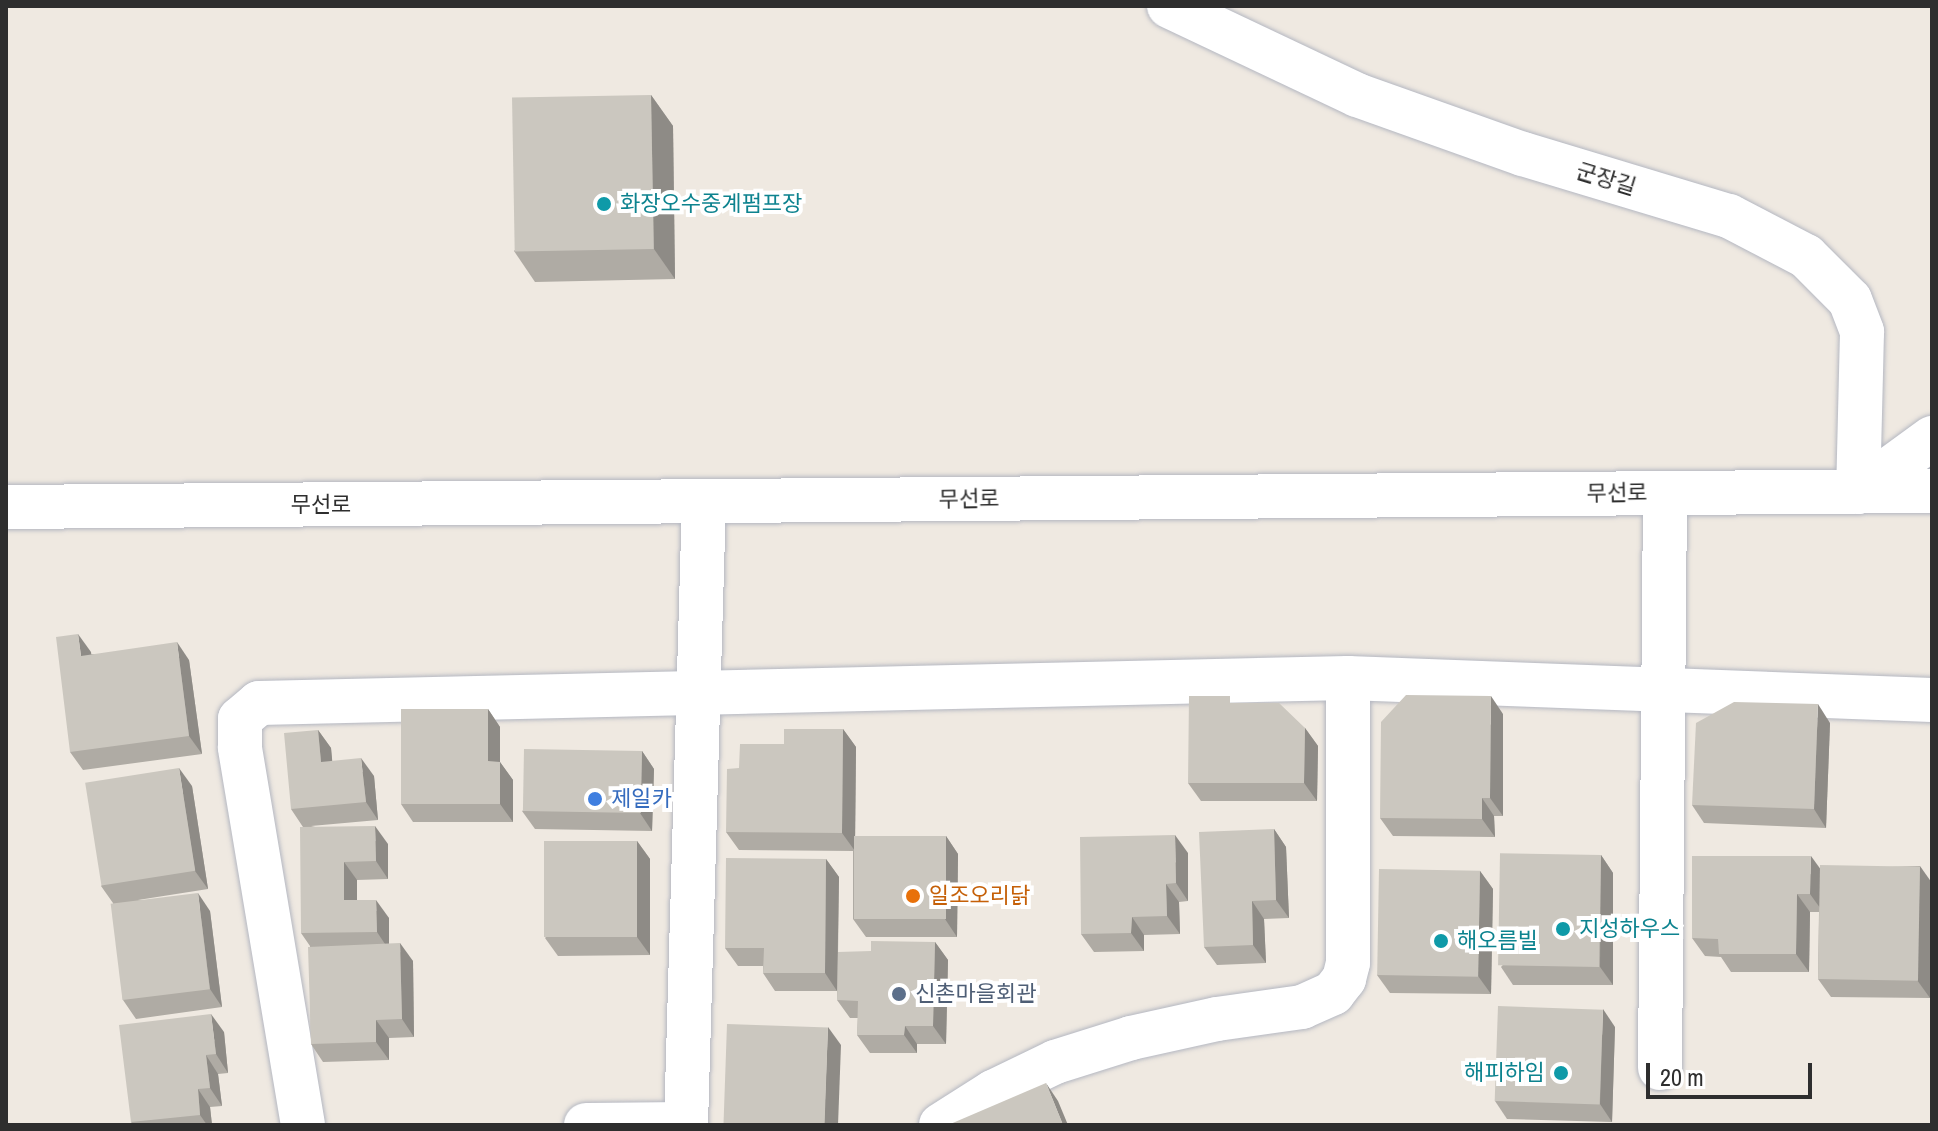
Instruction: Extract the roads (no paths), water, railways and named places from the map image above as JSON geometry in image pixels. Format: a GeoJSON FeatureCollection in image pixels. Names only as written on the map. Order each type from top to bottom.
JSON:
{"type":"FeatureCollection","features":[{"type":"Feature","properties":{"kind":"street","name":"군장길"},"geometry":{"type":"LineString","coordinates":[[1169,6],[1357,95],[1523,154],[1729,216],[1806,256],[1850,300],[1862,332],[1858,492]]}},
{"type":"Feature","properties":{"kind":"street"},"geometry":{"type":"LineString","coordinates":[[1858,492],[1932,438]]}},
{"type":"Feature","properties":{"kind":"street","name":"무선로"},"geometry":{"type":"LineString","coordinates":[[6,507],[1932,491]]}},
{"type":"Feature","properties":{"kind":"street"},"geometry":{"type":"LineString","coordinates":[[1660,1068],[1665,493]]}},
{"type":"Feature","properties":{"kind":"street"},"geometry":{"type":"LineString","coordinates":[[586,1125],[686,1124],[704,502]]}},
{"type":"Feature","properties":{"kind":"street"},"geometry":{"type":"LineString","coordinates":[[941,1125],[993,1092],[1055,1062],[1145,1035],[1217,1019],[1302,1007],[1333,993],[1344,979],[1348,963],[1348,678]]}},
{"type":"Feature","properties":{"kind":"street"},"geometry":{"type":"LineString","coordinates":[[303,1125],[240,747],[243,712],[259,703],[697,690],[1348,678],[1932,700]]}},
{"type":"Feature","properties":{"kind":"place","name":"화장오수중계펌프장"},"geometry":{"type":"Point","coordinates":[604,204]}},
{"type":"Feature","properties":{"kind":"place","name":"제일카"},"geometry":{"type":"Point","coordinates":[595,799]}},
{"type":"Feature","properties":{"kind":"place","name":"일조오리닭"},"geometry":{"type":"Point","coordinates":[913,896]}},
{"type":"Feature","properties":{"kind":"place","name":"지성하우스"},"geometry":{"type":"Point","coordinates":[1563,929]}},
{"type":"Feature","properties":{"kind":"place","name":"해오름빌"},"geometry":{"type":"Point","coordinates":[1441,941]}},
{"type":"Feature","properties":{"kind":"place","name":"신촌마을회관"},"geometry":{"type":"Point","coordinates":[899,994]}},
{"type":"Feature","properties":{"kind":"place","name":"해피하임"},"geometry":{"type":"Point","coordinates":[1561,1073]}}]}
